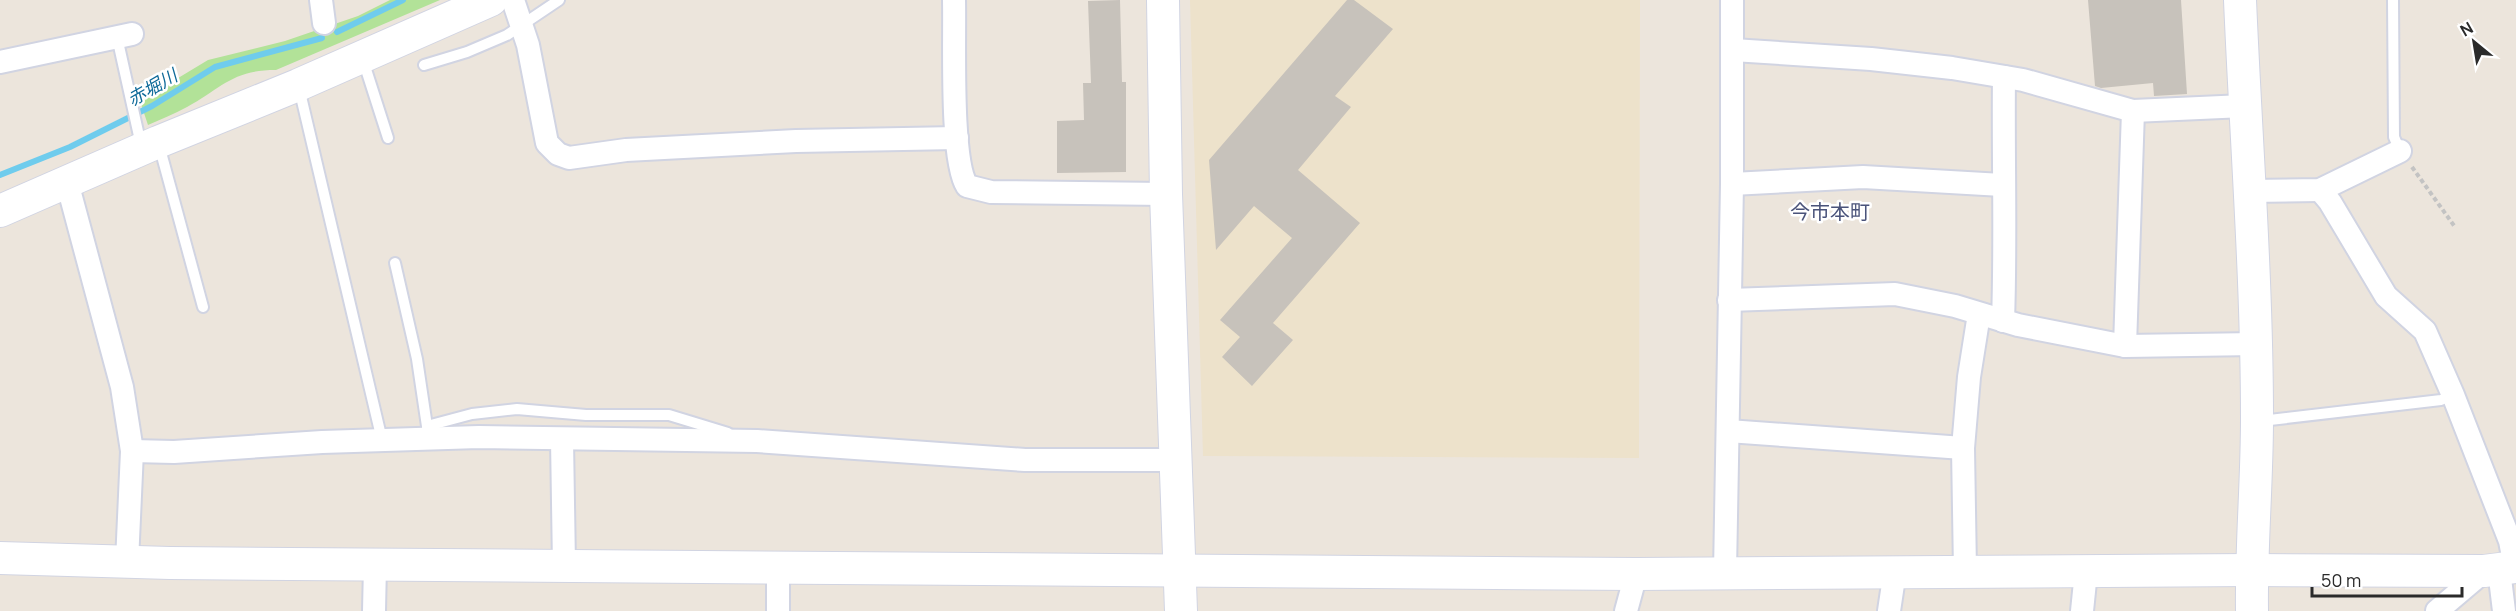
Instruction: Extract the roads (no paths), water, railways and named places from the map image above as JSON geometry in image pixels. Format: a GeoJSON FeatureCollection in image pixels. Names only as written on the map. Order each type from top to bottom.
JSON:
{"type":"FeatureCollection","features":[{"type":"Feature","properties":{"kind":"street"},"geometry":{"type":"LineString","coordinates":[[321,0],[324,23]]}},
{"type":"Feature","properties":{"kind":"street"},"geometry":{"type":"LineString","coordinates":[[0,211],[150,145],[298,85],[491,0]]}},
{"type":"Feature","properties":{"kind":"street"},"geometry":{"type":"LineString","coordinates":[[513,0],[522,27],[547,143],[558,154],[569,158],[626,150],[796,141],[957,138]]}},
{"type":"Feature","properties":{"kind":"street"},"geometry":{"type":"LineString","coordinates":[[954,0],[957,138],[961,177],[967,186],[991,192],[1166,194]]}},
{"type":"Feature","properties":{"kind":"street"},"geometry":{"type":"LineString","coordinates":[[1162,0],[1166,194],[1181,611]]}},
{"type":"Feature","properties":{"kind":"street"},"geometry":{"type":"LineString","coordinates":[[1725,572],[1732,183],[1732,0]]}},
{"type":"Feature","properties":{"kind":"street"},"geometry":{"type":"LineString","coordinates":[[2240,0],[2256,344],[2257,421],[2252,611]]}},
{"type":"Feature","properties":{"kind":"street"},"geometry":{"type":"LineString","coordinates":[[0,62],[125,36]]}},
{"type":"Feature","properties":{"kind":"street"},"geometry":{"type":"LineString","coordinates":[[1733,50],[1871,59],[2004,77],[2023,80],[2133,111],[2244,106]]}},
{"type":"Feature","properties":{"kind":"street"},"geometry":{"type":"LineString","coordinates":[[2003,321],[2004,77]]}},
{"type":"Feature","properties":{"kind":"street"},"geometry":{"type":"LineString","coordinates":[[2125,346],[2133,111]]}},
{"type":"Feature","properties":{"kind":"street"},"geometry":{"type":"LineString","coordinates":[[2248,190],[2320,190],[2400,151]]}},
{"type":"Feature","properties":{"kind":"street"},"geometry":{"type":"LineString","coordinates":[[1732,183],[1863,177],[2002,185]]}},
{"type":"Feature","properties":{"kind":"street"},"geometry":{"type":"LineString","coordinates":[[68,182],[122,387],[132,452],[128,562]]}},
{"type":"Feature","properties":{"kind":"street"},"geometry":{"type":"LineString","coordinates":[[2320,190],[2330,202],[2386,296],[2426,332],[2454,395],[2510,541],[2504,569],[2504,611]]}},
{"type":"Feature","properties":{"kind":"street"},"geometry":{"type":"LineString","coordinates":[[1730,300],[1895,294],[2087,340],[2125,346],[2256,344]]}},
{"type":"Feature","properties":{"kind":"street"},"geometry":{"type":"LineString","coordinates":[[1965,571],[1964,448],[1969,377],[1979,314]]}},
{"type":"Feature","properties":{"kind":"street"},"geometry":{"type":"LineString","coordinates":[[1728,431],[1964,448]]}},
{"type":"Feature","properties":{"kind":"street"},"geometry":{"type":"LineString","coordinates":[[132,452],[174,452],[382,440],[428,433],[479,437],[757,441],[1025,460],[1177,460]]}},
{"type":"Feature","properties":{"kind":"street"},"geometry":{"type":"LineString","coordinates":[[562,439],[564,566]]}},
{"type":"Feature","properties":{"kind":"street"},"geometry":{"type":"LineString","coordinates":[[0,558],[375,565],[778,566],[1636,574],[2504,569]]}},
{"type":"Feature","properties":{"kind":"street"},"geometry":{"type":"LineString","coordinates":[[374,611],[375,565]]}},
{"type":"Feature","properties":{"kind":"street"},"geometry":{"type":"LineString","coordinates":[[778,566],[778,611]]}},
{"type":"Feature","properties":{"kind":"street"},"geometry":{"type":"LineString","coordinates":[[2437,611],[2504,569]]}},
{"type":"Feature","properties":{"kind":"street"},"geometry":{"type":"LineString","coordinates":[[1889,611],[1895,571]]}},
{"type":"Feature","properties":{"kind":"street"},"geometry":{"type":"LineString","coordinates":[[2082,611],[2086,572]]}},
{"type":"Feature","properties":{"kind":"street"},"geometry":{"type":"LineString","coordinates":[[1626,611],[1636,574]]}},
{"type":"Feature","properties":{"kind":"lane"},"geometry":{"type":"LineString","coordinates":[[424,66],[467,52],[522,27],[559,0]]}},
{"type":"Feature","properties":{"kind":"lane"},"geometry":{"type":"LineString","coordinates":[[2393,0],[2394,137],[2400,151]]}},
{"type":"Feature","properties":{"kind":"lane"},"geometry":{"type":"LineString","coordinates":[[125,36],[137,135],[150,145],[203,307]]}},
{"type":"Feature","properties":{"kind":"lane"},"geometry":{"type":"LineString","coordinates":[[362,57],[388,138]]}},
{"type":"Feature","properties":{"kind":"lane"},"geometry":{"type":"LineString","coordinates":[[298,85],[382,440]]}},
{"type":"Feature","properties":{"kind":"lane"},"geometry":{"type":"LineString","coordinates":[[395,263],[417,359],[428,433],[472,414],[517,409],[586,415],[669,415],[757,441]]}},
{"type":"Feature","properties":{"kind":"lane"},"geometry":{"type":"LineString","coordinates":[[2257,421],[2441,400],[2454,395]]}},
{"type":"Feature","properties":{"kind":"waterway","name":"赤堀川"},"geometry":{"type":"LineString","coordinates":[[337,32],[403,0]]}},
{"type":"Feature","properties":{"kind":"waterway","name":"赤堀川"},"geometry":{"type":"LineString","coordinates":[[0,175],[70,147],[152,106],[215,67],[322,38]]}},
{"type":"Feature","properties":{"kind":"district","name":"今市本町"},"geometry":{"type":"Point","coordinates":[1830,211]}}]}
